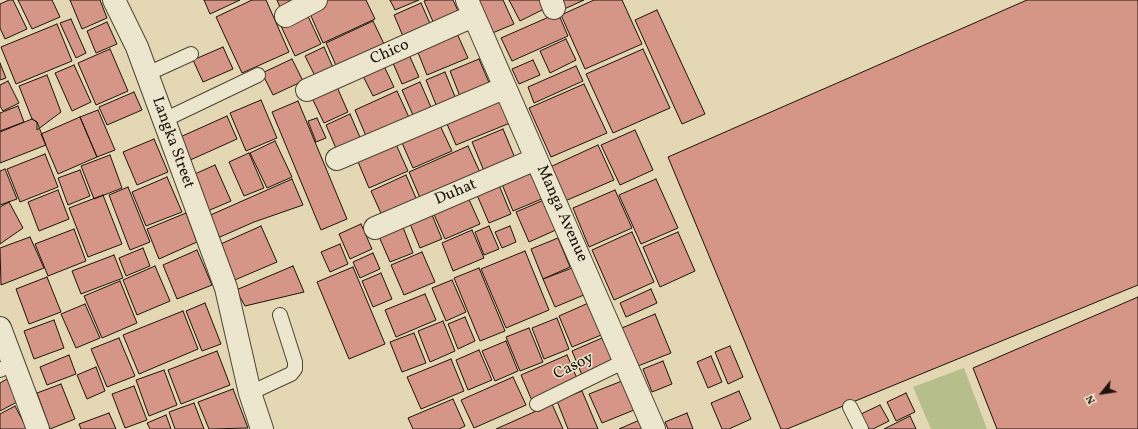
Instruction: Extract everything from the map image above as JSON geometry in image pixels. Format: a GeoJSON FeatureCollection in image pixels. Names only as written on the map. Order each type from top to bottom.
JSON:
{"type":"FeatureCollection","features":[{"type":"Feature","properties":{"kind":"street","name":"Langka Street"},"geometry":{"type":"LineString","coordinates":[[114,0],[137,47],[226,288],[250,393],[262,429]]}},
{"type":"Feature","properties":{"kind":"street"},"geometry":{"type":"LineString","coordinates":[[286,16],[316,0]]}},
{"type":"Feature","properties":{"kind":"street","name":"Manga Avenue"},"geometry":{"type":"LineString","coordinates":[[470,8],[654,429]]}},
{"type":"Feature","properties":{"kind":"street","name":"Chico"},"geometry":{"type":"LineString","coordinates":[[307,90],[470,8]]}},
{"type":"Feature","properties":{"kind":"street"},"geometry":{"type":"LineString","coordinates":[[337,159],[504,88]]}},
{"type":"Feature","properties":{"kind":"street","name":"Duhat"},"geometry":{"type":"LineString","coordinates":[[375,228],[536,159]]}},
{"type":"Feature","properties":{"kind":"street"},"geometry":{"type":"LineString","coordinates":[[0,328],[7,367],[38,429]]}},
{"type":"Feature","properties":{"kind":"lane"},"geometry":{"type":"LineString","coordinates":[[146,74],[191,54]]}},
{"type":"Feature","properties":{"kind":"lane"},"geometry":{"type":"LineString","coordinates":[[164,120],[258,75]]}},
{"type":"Feature","properties":{"kind":"lane"},"geometry":{"type":"LineString","coordinates":[[250,393],[291,374],[295,369],[295,362],[280,315]]}},
{"type":"Feature","properties":{"kind":"lane","name":"Casoy"},"geometry":{"type":"LineString","coordinates":[[537,404],[625,361]]}},
{"type":"Feature","properties":{"kind":"lane"},"geometry":{"type":"LineString","coordinates":[[850,407],[861,429]]}},
{"type":"Feature","properties":{"kind":"green space"},"geometry":{"type":"Polygon","coordinates":[[[964,368],[987,429],[931,429],[913,387],[964,368]]]}},
{"type":"Feature","properties":{"kind":"building"},"geometry":{"type":"Polygon","coordinates":[[[13,0],[27,29],[5,39],[0,28],[0,4],[13,0]]]}},
{"type":"Feature","properties":{"kind":"building"},"geometry":{"type":"Polygon","coordinates":[[[18,0],[52,0],[60,17],[32,29],[18,0]]]}},
{"type":"Feature","properties":{"kind":"building"},"geometry":{"type":"Polygon","coordinates":[[[70,0],[100,0],[107,18],[82,29],[70,0]]]}},
{"type":"Feature","properties":{"kind":"building"},"geometry":{"type":"Polygon","coordinates":[[[204,0],[240,0],[210,14],[204,0]]]}},
{"type":"Feature","properties":{"kind":"building"},"geometry":{"type":"Polygon","coordinates":[[[252,0],[266,0],[289,52],[242,73],[216,17],[252,0]]]}},
{"type":"Feature","properties":{"kind":"building"},"geometry":{"type":"Polygon","coordinates":[[[277,0],[305,0],[282,12],[277,0]]]}},
{"type":"Feature","properties":{"kind":"building"},"geometry":{"type":"Polygon","coordinates":[[[323,0],[366,0],[375,19],[323,43],[307,7],[323,0]]]}},
{"type":"Feature","properties":{"kind":"building"},"geometry":{"type":"Polygon","coordinates":[[[390,0],[419,0],[395,10],[390,0]]]}},
{"type":"Feature","properties":{"kind":"building"},"geometry":{"type":"Polygon","coordinates":[[[453,0],[459,13],[434,24],[424,1],[453,0]]]}},
{"type":"Feature","properties":{"kind":"building"},"geometry":{"type":"Polygon","coordinates":[[[475,0],[503,0],[514,24],[490,34],[475,0]]]}},
{"type":"Feature","properties":{"kind":"building"},"geometry":{"type":"Polygon","coordinates":[[[509,0],[545,0],[548,7],[520,21],[509,0]]]}},
{"type":"Feature","properties":{"kind":"building"},"geometry":{"type":"Polygon","coordinates":[[[555,0],[584,0],[560,11],[555,0]]]}},
{"type":"Feature","properties":{"kind":"building"},"geometry":{"type":"Polygon","coordinates":[[[594,0],[622,0],[642,44],[585,69],[561,15],[594,0]]]}},
{"type":"Feature","properties":{"kind":"building"},"geometry":{"type":"Polygon","coordinates":[[[1027,0],[1138,0],[1138,285],[787,429],[781,429],[668,157],[1027,0]]]}},
{"type":"Feature","properties":{"kind":"building"},"geometry":{"type":"Polygon","coordinates":[[[421,3],[432,28],[405,41],[394,15],[421,3]]]}},
{"type":"Feature","properties":{"kind":"building"},"geometry":{"type":"Polygon","coordinates":[[[657,10],[705,114],[682,124],[635,20],[657,10]]]}},
{"type":"Feature","properties":{"kind":"building"},"geometry":{"type":"Polygon","coordinates":[[[306,12],[321,44],[295,56],[280,24],[306,12]]]}},
{"type":"Feature","properties":{"kind":"building"},"geometry":{"type":"Polygon","coordinates":[[[558,13],[568,36],[512,61],[501,38],[558,13]]]}},
{"type":"Feature","properties":{"kind":"building"},"geometry":{"type":"Polygon","coordinates":[[[71,19],[86,53],[76,58],[60,23],[71,19]]]}},
{"type":"Feature","properties":{"kind":"building"},"geometry":{"type":"Polygon","coordinates":[[[373,21],[386,48],[338,70],[326,43],[373,21]]]}},
{"type":"Feature","properties":{"kind":"building"},"geometry":{"type":"Polygon","coordinates":[[[107,22],[117,44],[96,53],[87,31],[107,22]]]}},
{"type":"Feature","properties":{"kind":"building"},"geometry":{"type":"Polygon","coordinates":[[[57,24],[72,61],[16,84],[1,47],[57,24]]]}},
{"type":"Feature","properties":{"kind":"building"},"geometry":{"type":"Polygon","coordinates":[[[455,29],[468,58],[427,75],[415,45],[455,29]]]}},
{"type":"Feature","properties":{"kind":"building"},"geometry":{"type":"Polygon","coordinates":[[[566,39],[576,60],[550,73],[540,51],[566,39]]]}},
{"type":"Feature","properties":{"kind":"building"},"geometry":{"type":"Polygon","coordinates":[[[223,47],[233,69],[203,82],[193,60],[223,47]]]}},
{"type":"Feature","properties":{"kind":"building"},"geometry":{"type":"Polygon","coordinates":[[[324,47],[335,72],[317,80],[305,56],[324,47]]]}},
{"type":"Feature","properties":{"kind":"building"},"geometry":{"type":"Polygon","coordinates":[[[406,48],[419,77],[402,84],[390,56],[406,48]]]}},
{"type":"Feature","properties":{"kind":"building"},"geometry":{"type":"Polygon","coordinates":[[[110,49],[128,91],[96,105],[78,63],[110,49]]]}},
{"type":"Feature","properties":{"kind":"building"},"geometry":{"type":"Polygon","coordinates":[[[643,49],[670,108],[613,133],[586,74],[643,49]]]}},
{"type":"Feature","properties":{"kind":"building"},"geometry":{"type":"Polygon","coordinates":[[[292,59],[303,81],[273,95],[262,73],[292,59]]]}},
{"type":"Feature","properties":{"kind":"building"},"geometry":{"type":"Polygon","coordinates":[[[479,59],[493,92],[463,104],[450,71],[479,59]]]}},
{"type":"Feature","properties":{"kind":"building"},"geometry":{"type":"Polygon","coordinates":[[[533,60],[540,75],[519,84],[512,69],[533,60]]]}},
{"type":"Feature","properties":{"kind":"building"},"geometry":{"type":"Polygon","coordinates":[[[382,62],[394,87],[373,96],[361,72],[382,62]]]}},
{"type":"Feature","properties":{"kind":"building"},"geometry":{"type":"Polygon","coordinates":[[[0,63],[6,78],[0,80],[0,63]]]}},
{"type":"Feature","properties":{"kind":"building"},"geometry":{"type":"Polygon","coordinates":[[[74,65],[91,102],[72,111],[55,73],[74,65]]]}},
{"type":"Feature","properties":{"kind":"building"},"geometry":{"type":"Polygon","coordinates":[[[576,66],[583,81],[534,103],[528,87],[576,66]]]}},
{"type":"Feature","properties":{"kind":"building"},"geometry":{"type":"Polygon","coordinates":[[[445,72],[458,104],[439,112],[426,80],[445,72]]]}},
{"type":"Feature","properties":{"kind":"building"},"geometry":{"type":"Polygon","coordinates":[[[47,75],[61,112],[37,130],[37,122],[32,119],[19,86],[47,75]]]}},
{"type":"Feature","properties":{"kind":"building"},"geometry":{"type":"Polygon","coordinates":[[[8,81],[19,103],[3,111],[0,106],[0,85],[8,81]]]}},
{"type":"Feature","properties":{"kind":"building"},"geometry":{"type":"Polygon","coordinates":[[[420,82],[434,114],[416,122],[402,90],[420,82]]]}},
{"type":"Feature","properties":{"kind":"building"},"geometry":{"type":"Polygon","coordinates":[[[584,84],[607,133],[551,157],[529,108],[584,84]]]}},
{"type":"Feature","properties":{"kind":"building"},"geometry":{"type":"Polygon","coordinates":[[[337,87],[348,112],[324,123],[312,98],[337,87]]]}},
{"type":"Feature","properties":{"kind":"building"},"geometry":{"type":"Polygon","coordinates":[[[397,91],[412,124],[369,143],[355,110],[397,91]]]}},
{"type":"Feature","properties":{"kind":"building"},"geometry":{"type":"Polygon","coordinates":[[[134,92],[142,110],[107,125],[99,107],[134,92]]]}},
{"type":"Feature","properties":{"kind":"building"},"geometry":{"type":"Polygon","coordinates":[[[498,94],[510,123],[456,145],[444,117],[498,94]]]}},
{"type":"Feature","properties":{"kind":"building"},"geometry":{"type":"Polygon","coordinates":[[[261,100],[277,138],[246,151],[230,113],[261,100]]]}},
{"type":"Feature","properties":{"kind":"building"},"geometry":{"type":"Polygon","coordinates":[[[298,101],[347,219],[321,230],[272,112],[298,101]]]}},
{"type":"Feature","properties":{"kind":"building"},"geometry":{"type":"Polygon","coordinates":[[[18,106],[24,122],[0,131],[0,113],[18,106]]]}},
{"type":"Feature","properties":{"kind":"building"},"geometry":{"type":"Polygon","coordinates":[[[98,110],[115,150],[97,157],[80,117],[98,110]]]}},
{"type":"Feature","properties":{"kind":"building"},"geometry":{"type":"Polygon","coordinates":[[[350,114],[362,142],[338,153],[326,125],[350,114]]]}},
{"type":"Feature","properties":{"kind":"building"},"geometry":{"type":"Polygon","coordinates":[[[227,116],[237,139],[188,161],[178,138],[227,116]]]}},
{"type":"Feature","properties":{"kind":"building"},"geometry":{"type":"Polygon","coordinates":[[[80,117],[97,157],[58,174],[41,134],[80,117]]]}},
{"type":"Feature","properties":{"kind":"building"},"geometry":{"type":"Polygon","coordinates":[[[317,118],[326,138],[316,142],[308,121],[317,118]]]}},
{"type":"Feature","properties":{"kind":"building"},"geometry":{"type":"Polygon","coordinates":[[[32,119],[37,122],[46,145],[0,163],[0,132],[32,119]]]}},
{"type":"Feature","properties":{"kind":"building"},"geometry":{"type":"Polygon","coordinates":[[[437,119],[452,151],[413,168],[399,136],[437,119]]]}},
{"type":"Feature","properties":{"kind":"building"},"geometry":{"type":"Polygon","coordinates":[[[503,129],[515,158],[484,171],[472,142],[503,129]]]}},
{"type":"Feature","properties":{"kind":"building"},"geometry":{"type":"Polygon","coordinates":[[[635,130],[653,170],[620,185],[601,145],[635,130]]]}},
{"type":"Feature","properties":{"kind":"building"},"geometry":{"type":"Polygon","coordinates":[[[154,139],[168,172],[137,185],[123,152],[154,139]]]}},
{"type":"Feature","properties":{"kind":"building"},"geometry":{"type":"Polygon","coordinates":[[[394,140],[408,171],[369,188],[356,157],[394,140]]]}},
{"type":"Feature","properties":{"kind":"building"},"geometry":{"type":"Polygon","coordinates":[[[275,141],[292,177],[267,188],[250,153],[275,141]]]}},
{"type":"Feature","properties":{"kind":"building"},"geometry":{"type":"Polygon","coordinates":[[[598,145],[614,180],[565,201],[550,167],[598,145]]]}},
{"type":"Feature","properties":{"kind":"building"},"geometry":{"type":"Polygon","coordinates":[[[468,146],[483,179],[423,205],[409,172],[468,146]]]}},
{"type":"Feature","properties":{"kind":"building"},"geometry":{"type":"Polygon","coordinates":[[[249,153],[264,188],[244,196],[229,162],[249,153]]]}},
{"type":"Feature","properties":{"kind":"building"},"geometry":{"type":"Polygon","coordinates":[[[45,154],[58,187],[20,202],[7,169],[45,154]]]}},
{"type":"Feature","properties":{"kind":"building"},"geometry":{"type":"Polygon","coordinates":[[[110,155],[122,188],[94,199],[81,166],[110,155]]]}},
{"type":"Feature","properties":{"kind":"building"},"geometry":{"type":"Polygon","coordinates":[[[215,165],[231,201],[203,213],[188,177],[215,165]]]}},
{"type":"Feature","properties":{"kind":"building"},"geometry":{"type":"Polygon","coordinates":[[[530,165],[544,198],[513,211],[499,177],[530,165]]]}},
{"type":"Feature","properties":{"kind":"building"},"geometry":{"type":"Polygon","coordinates":[[[5,169],[17,199],[0,205],[0,171],[5,169]]]}},
{"type":"Feature","properties":{"kind":"building"},"geometry":{"type":"Polygon","coordinates":[[[80,170],[90,196],[68,205],[58,178],[80,170]]]}},
{"type":"Feature","properties":{"kind":"building"},"geometry":{"type":"Polygon","coordinates":[[[406,175],[419,205],[384,220],[371,191],[406,175]]]}},
{"type":"Feature","properties":{"kind":"building"},"geometry":{"type":"Polygon","coordinates":[[[167,177],[182,212],[146,226],[132,192],[167,177]]]}},
{"type":"Feature","properties":{"kind":"building"},"geometry":{"type":"Polygon","coordinates":[[[496,178],[511,214],[489,223],[474,188],[496,178]]]}},
{"type":"Feature","properties":{"kind":"building"},"geometry":{"type":"Polygon","coordinates":[[[292,179],[303,205],[254,222],[220,237],[206,217],[292,179]]]}},
{"type":"Feature","properties":{"kind":"building"},"geometry":{"type":"Polygon","coordinates":[[[656,179],[678,228],[641,244],[619,195],[656,179]]]}},
{"type":"Feature","properties":{"kind":"building"},"geometry":{"type":"Polygon","coordinates":[[[128,187],[150,242],[130,250],[109,195],[128,187]]]}},
{"type":"Feature","properties":{"kind":"building"},"geometry":{"type":"Polygon","coordinates":[[[58,190],[69,219],[39,231],[28,202],[58,190]]]}},
{"type":"Feature","properties":{"kind":"building"},"geometry":{"type":"Polygon","coordinates":[[[615,190],[632,228],[589,247],[573,208],[615,190]]]}},
{"type":"Feature","properties":{"kind":"building"},"geometry":{"type":"Polygon","coordinates":[[[103,195],[122,244],[88,257],[69,208],[103,195]]]}},
{"type":"Feature","properties":{"kind":"building"},"geometry":{"type":"Polygon","coordinates":[[[467,195],[480,224],[445,239],[432,210],[467,195]]]}},
{"type":"Feature","properties":{"kind":"building"},"geometry":{"type":"Polygon","coordinates":[[[544,200],[558,229],[529,242],[516,212],[544,200]]]}},
{"type":"Feature","properties":{"kind":"building"},"geometry":{"type":"Polygon","coordinates":[[[9,202],[23,228],[0,244],[0,207],[9,202]]]}},
{"type":"Feature","properties":{"kind":"building"},"geometry":{"type":"Polygon","coordinates":[[[430,210],[442,239],[420,248],[408,219],[430,210]]]}},
{"type":"Feature","properties":{"kind":"building"},"geometry":{"type":"Polygon","coordinates":[[[186,213],[197,242],[159,259],[147,229],[186,213]]]}},
{"type":"Feature","properties":{"kind":"building"},"geometry":{"type":"Polygon","coordinates":[[[401,222],[413,253],[390,262],[377,232],[401,222]]]}},
{"type":"Feature","properties":{"kind":"building"},"geometry":{"type":"Polygon","coordinates":[[[361,224],[372,249],[350,259],[339,234],[361,224]]]}},
{"type":"Feature","properties":{"kind":"building"},"geometry":{"type":"Polygon","coordinates":[[[261,226],[277,262],[230,282],[214,247],[261,226]]]}},
{"type":"Feature","properties":{"kind":"building"},"geometry":{"type":"Polygon","coordinates":[[[489,226],[499,249],[484,255],[475,232],[489,226]]]}},
{"type":"Feature","properties":{"kind":"building"},"geometry":{"type":"Polygon","coordinates":[[[510,226],[516,242],[502,248],[495,232],[510,226]]]}},
{"type":"Feature","properties":{"kind":"building"},"geometry":{"type":"Polygon","coordinates":[[[74,229],[86,261],[48,276],[35,244],[74,229]]]}},
{"type":"Feature","properties":{"kind":"building"},"geometry":{"type":"Polygon","coordinates":[[[472,230],[484,258],[453,271],[442,243],[472,230]]]}},
{"type":"Feature","properties":{"kind":"building"},"geometry":{"type":"Polygon","coordinates":[[[632,232],[654,282],[614,300],[592,250],[632,232]]]}},
{"type":"Feature","properties":{"kind":"building"},"geometry":{"type":"Polygon","coordinates":[[[678,232],[695,271],[660,287],[643,247],[678,232]]]}},
{"type":"Feature","properties":{"kind":"building"},"geometry":{"type":"Polygon","coordinates":[[[30,237],[44,268],[1,285],[0,248],[30,237]]]}},
{"type":"Feature","properties":{"kind":"building"},"geometry":{"type":"Polygon","coordinates":[[[558,238],[570,267],[543,279],[531,249],[558,238]]]}},
{"type":"Feature","properties":{"kind":"building"},"geometry":{"type":"Polygon","coordinates":[[[340,244],[348,264],[330,272],[321,252],[340,244]]]}},
{"type":"Feature","properties":{"kind":"building"},"geometry":{"type":"Polygon","coordinates":[[[143,248],[150,266],[126,276],[119,258],[143,248]]]}},
{"type":"Feature","properties":{"kind":"building"},"geometry":{"type":"Polygon","coordinates":[[[197,250],[212,285],[177,299],[163,265],[197,250]]]}},
{"type":"Feature","properties":{"kind":"building"},"geometry":{"type":"Polygon","coordinates":[[[525,251],[549,310],[506,328],[481,269],[525,251]]]}},
{"type":"Feature","properties":{"kind":"building"},"geometry":{"type":"Polygon","coordinates":[[[422,252],[435,282],[404,295],[391,265],[422,252]]]}},
{"type":"Feature","properties":{"kind":"building"},"geometry":{"type":"Polygon","coordinates":[[[373,253],[380,269],[360,278],[353,262],[373,253]]]}},
{"type":"Feature","properties":{"kind":"building"},"geometry":{"type":"Polygon","coordinates":[[[114,255],[123,278],[81,294],[72,271],[114,255]]]}},
{"type":"Feature","properties":{"kind":"building"},"geometry":{"type":"Polygon","coordinates":[[[580,265],[591,292],[555,307],[543,279],[580,265]]]}},
{"type":"Feature","properties":{"kind":"building"},"geometry":{"type":"Polygon","coordinates":[[[155,266],[170,301],[137,315],[123,280],[155,266]]]}},
{"type":"Feature","properties":{"kind":"building"},"geometry":{"type":"Polygon","coordinates":[[[293,266],[304,292],[245,306],[236,290],[293,266]]]}},
{"type":"Feature","properties":{"kind":"building"},"geometry":{"type":"Polygon","coordinates":[[[353,267],[385,344],[349,359],[317,282],[353,267]]]}},
{"type":"Feature","properties":{"kind":"building"},"geometry":{"type":"Polygon","coordinates":[[[479,268],[505,331],[480,341],[454,278],[479,268]]]}},
{"type":"Feature","properties":{"kind":"building"},"geometry":{"type":"Polygon","coordinates":[[[381,273],[392,299],[373,307],[362,281],[381,273]]]}},
{"type":"Feature","properties":{"kind":"building"},"geometry":{"type":"Polygon","coordinates":[[[47,277],[61,312],[29,324],[16,289],[47,277]]]}},
{"type":"Feature","properties":{"kind":"building"},"geometry":{"type":"Polygon","coordinates":[[[452,280],[466,312],[446,321],[432,288],[452,280]]]}},
{"type":"Feature","properties":{"kind":"building"},"geometry":{"type":"Polygon","coordinates":[[[120,281],[137,323],[102,338],[84,296],[120,281]]]}},
{"type":"Feature","properties":{"kind":"building"},"geometry":{"type":"Polygon","coordinates":[[[651,289],[657,303],[626,317],[620,303],[651,289]]]}},
{"type":"Feature","properties":{"kind":"building"},"geometry":{"type":"Polygon","coordinates":[[[425,294],[436,320],[396,337],[385,310],[425,294]]]}},
{"type":"Feature","properties":{"kind":"building"},"geometry":{"type":"Polygon","coordinates":[[[1138,297],[1138,429],[997,429],[973,368],[1138,297]]]}},
{"type":"Feature","properties":{"kind":"building"},"geometry":{"type":"Polygon","coordinates":[[[593,301],[606,333],[572,347],[559,316],[593,301]]]}},
{"type":"Feature","properties":{"kind":"building"},"geometry":{"type":"Polygon","coordinates":[[[205,303],[221,344],[202,351],[186,311],[205,303]]]}},
{"type":"Feature","properties":{"kind":"building"},"geometry":{"type":"Polygon","coordinates":[[[85,304],[100,338],[76,348],[61,314],[85,304]]]}},
{"type":"Feature","properties":{"kind":"building"},"geometry":{"type":"Polygon","coordinates":[[[183,311],[198,349],[139,374],[123,335],[183,311]]]}},
{"type":"Feature","properties":{"kind":"building"},"geometry":{"type":"Polygon","coordinates":[[[655,314],[671,353],[638,366],[622,328],[655,314]]]}},
{"type":"Feature","properties":{"kind":"building"},"geometry":{"type":"Polygon","coordinates":[[[465,317],[475,341],[458,349],[448,324],[465,317]]]}},
{"type":"Feature","properties":{"kind":"building"},"geometry":{"type":"Polygon","coordinates":[[[557,318],[569,349],[544,359],[532,328],[557,318]]]}},
{"type":"Feature","properties":{"kind":"building"},"geometry":{"type":"Polygon","coordinates":[[[54,320],[64,348],[34,359],[24,331],[54,320]]]}},
{"type":"Feature","properties":{"kind":"building"},"geometry":{"type":"Polygon","coordinates":[[[443,321],[455,351],[430,362],[418,331],[443,321]]]}},
{"type":"Feature","properties":{"kind":"building"},"geometry":{"type":"Polygon","coordinates":[[[529,328],[543,362],[520,371],[506,337],[529,328]]]}},
{"type":"Feature","properties":{"kind":"building"},"geometry":{"type":"Polygon","coordinates":[[[414,333],[426,363],[402,372],[390,342],[414,333]]]}},
{"type":"Feature","properties":{"kind":"building"},"geometry":{"type":"Polygon","coordinates":[[[119,338],[135,376],[107,387],[91,349],[119,338]]]}},
{"type":"Feature","properties":{"kind":"building"},"geometry":{"type":"Polygon","coordinates":[[[602,338],[613,362],[582,375],[572,351],[602,338]]]}},
{"type":"Feature","properties":{"kind":"building"},"geometry":{"type":"Polygon","coordinates":[[[506,341],[518,371],[495,381],[482,351],[506,341]]]}},
{"type":"Feature","properties":{"kind":"building"},"geometry":{"type":"Polygon","coordinates":[[[730,346],[743,377],[728,384],[715,352],[730,346]]]}},
{"type":"Feature","properties":{"kind":"building"},"geometry":{"type":"Polygon","coordinates":[[[479,350],[492,380],[468,390],[456,360],[479,350]]]}},
{"type":"Feature","properties":{"kind":"building"},"geometry":{"type":"Polygon","coordinates":[[[217,351],[230,385],[181,404],[168,370],[217,351]]]}},
{"type":"Feature","properties":{"kind":"building"},"geometry":{"type":"Polygon","coordinates":[[[69,355],[76,374],[47,385],[40,367],[69,355]]]}},
{"type":"Feature","properties":{"kind":"building"},"geometry":{"type":"Polygon","coordinates":[[[567,355],[579,383],[533,403],[521,375],[567,355]]]}},
{"type":"Feature","properties":{"kind":"building"},"geometry":{"type":"Polygon","coordinates":[[[711,356],[722,382],[708,388],[697,362],[711,356]]]}},
{"type":"Feature","properties":{"kind":"building"},"geometry":{"type":"Polygon","coordinates":[[[451,359],[464,391],[421,409],[407,377],[451,359]]]}},
{"type":"Feature","properties":{"kind":"building"},"geometry":{"type":"Polygon","coordinates":[[[663,361],[672,384],[652,392],[643,369],[663,361]]]}},
{"type":"Feature","properties":{"kind":"building"},"geometry":{"type":"Polygon","coordinates":[[[96,367],[105,391],[87,399],[77,375],[96,367]]]}},
{"type":"Feature","properties":{"kind":"building"},"geometry":{"type":"Polygon","coordinates":[[[164,370],[177,405],[149,416],[136,380],[164,370]]]}},
{"type":"Feature","properties":{"kind":"building"},"geometry":{"type":"Polygon","coordinates":[[[513,377],[526,405],[474,428],[461,400],[513,377]]]}},
{"type":"Feature","properties":{"kind":"building"},"geometry":{"type":"Polygon","coordinates":[[[7,379],[19,401],[0,411],[0,383],[7,379]]]}},
{"type":"Feature","properties":{"kind":"building"},"geometry":{"type":"Polygon","coordinates":[[[627,379],[639,408],[602,423],[589,394],[627,379]]]}},
{"type":"Feature","properties":{"kind":"building"},"geometry":{"type":"Polygon","coordinates":[[[61,384],[75,419],[50,429],[37,393],[61,384]]]}},
{"type":"Feature","properties":{"kind":"building"},"geometry":{"type":"Polygon","coordinates":[[[134,386],[147,420],[125,428],[112,394],[134,386]]]}},
{"type":"Feature","properties":{"kind":"building"},"geometry":{"type":"Polygon","coordinates":[[[233,389],[248,428],[209,429],[198,402],[233,389]]]}},
{"type":"Feature","properties":{"kind":"building"},"geometry":{"type":"Polygon","coordinates":[[[582,391],[598,429],[568,429],[557,401],[582,391]]]}},
{"type":"Feature","properties":{"kind":"building"},"geometry":{"type":"Polygon","coordinates":[[[739,391],[751,419],[729,429],[722,429],[711,403],[739,391]]]}},
{"type":"Feature","properties":{"kind":"building"},"geometry":{"type":"Polygon","coordinates":[[[906,393],[915,412],[896,421],[887,402],[906,393]]]}},
{"type":"Feature","properties":{"kind":"building"},"geometry":{"type":"Polygon","coordinates":[[[453,399],[465,426],[459,429],[413,429],[408,418],[453,399]]]}},
{"type":"Feature","properties":{"kind":"building"},"geometry":{"type":"Polygon","coordinates":[[[194,403],[204,429],[175,429],[169,412],[194,403]]]}},
{"type":"Feature","properties":{"kind":"building"},"geometry":{"type":"Polygon","coordinates":[[[552,404],[563,429],[496,429],[552,404]]]}},
{"type":"Feature","properties":{"kind":"building"},"geometry":{"type":"Polygon","coordinates":[[[880,405],[889,421],[873,429],[869,429],[861,414],[880,405]]]}},
{"type":"Feature","properties":{"kind":"building"},"geometry":{"type":"Polygon","coordinates":[[[15,406],[27,429],[0,429],[0,414],[15,406]]]}},
{"type":"Feature","properties":{"kind":"building"},"geometry":{"type":"Polygon","coordinates":[[[109,413],[116,429],[81,429],[79,424],[109,413]]]}},
{"type":"Feature","properties":{"kind":"building"},"geometry":{"type":"Polygon","coordinates":[[[687,413],[693,429],[668,429],[665,422],[687,413]]]}},
{"type":"Feature","properties":{"kind":"building"},"geometry":{"type":"Polygon","coordinates":[[[166,415],[171,429],[150,429],[147,423],[166,415]]]}},
{"type":"Feature","properties":{"kind":"building"},"geometry":{"type":"Polygon","coordinates":[[[910,416],[916,429],[884,429],[910,416]]]}},
{"type":"Feature","properties":{"kind":"building"},"geometry":{"type":"Polygon","coordinates":[[[642,419],[646,429],[619,429],[642,419]]]}}]}
